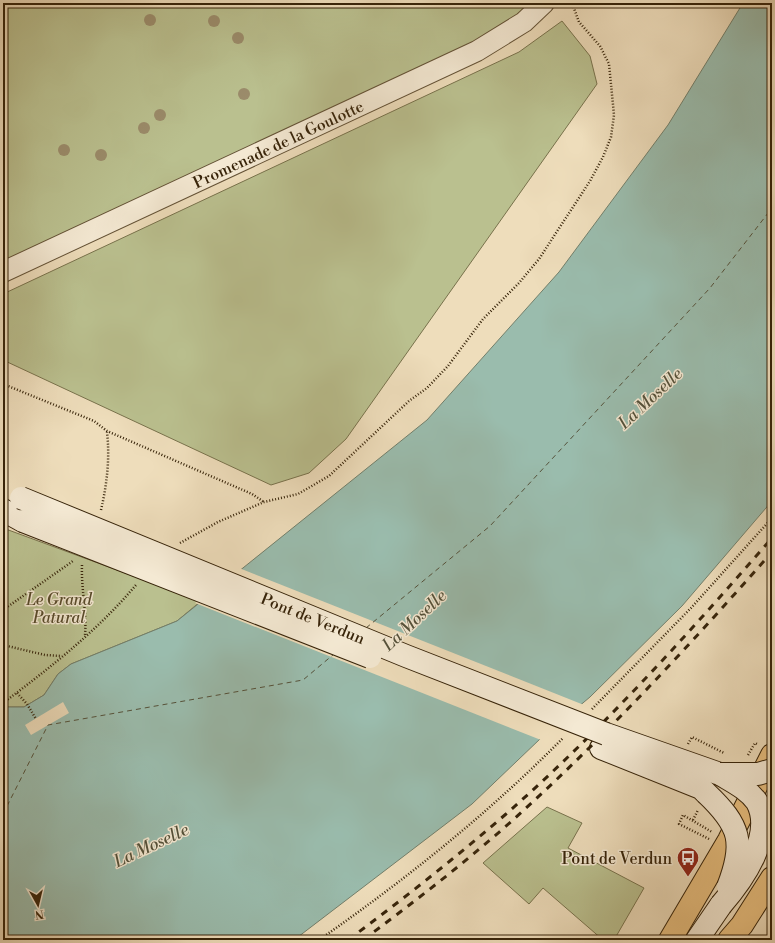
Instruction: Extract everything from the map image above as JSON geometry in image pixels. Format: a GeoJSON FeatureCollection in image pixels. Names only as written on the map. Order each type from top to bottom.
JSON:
{"type":"FeatureCollection","features":[{"type":"Feature","properties":{"kind":"main road","name":"Pont de Verdun"},"geometry":{"type":"LineString","coordinates":[[9,501],[23,521],[701,788],[740,799],[765,800]]}},
{"type":"Feature","properties":{"kind":"main road","name":"Pont de Verdun"},"geometry":{"type":"LineString","coordinates":[[9,501],[624,741],[758,774],[772,770]]}},
{"type":"Feature","properties":{"kind":"main road"},"geometry":{"type":"LineString","coordinates":[[670,940],[729,840],[766,750]]}},
{"type":"Feature","properties":{"kind":"main road","name":"Pont de Verdun"},"geometry":{"type":"LineString","coordinates":[[725,765],[745,789],[765,800]]}},
{"type":"Feature","properties":{"kind":"main road","name":"Pont de Verdun"},"geometry":{"type":"LineString","coordinates":[[701,788],[720,806],[729,818],[735,829],[738,843],[737,863],[721,905]]}},
{"type":"Feature","properties":{"kind":"main road"},"geometry":{"type":"LineString","coordinates":[[697,940],[721,905],[741,882],[756,857],[764,829],[761,808],[765,800]]}},
{"type":"Feature","properties":{"kind":"main road"},"geometry":{"type":"LineString","coordinates":[[729,940],[742,925],[772,878]]}},
{"type":"Feature","properties":{"kind":"street","name":"Promenade de la Goulotte"},"geometry":{"type":"LineString","coordinates":[[3,272],[477,52],[524,22],[544,3]]}},
{"type":"Feature","properties":{"kind":"path"},"geometry":{"type":"LineString","coordinates":[[178,544],[218,522],[264,502],[298,494],[329,476],[409,401],[427,388],[448,366],[483,319],[519,283],[539,259],[590,181],[603,157],[611,137],[614,115],[609,64],[600,46],[579,22],[572,3]]}},
{"type":"Feature","properties":{"kind":"path"},"geometry":{"type":"LineString","coordinates":[[3,384],[94,422],[106,431],[252,494],[264,502]]}},
{"type":"Feature","properties":{"kind":"path"},"geometry":{"type":"LineString","coordinates":[[590,711],[691,608],[772,518]]}},
{"type":"Feature","properties":{"kind":"path"},"geometry":{"type":"LineString","coordinates":[[3,610],[76,559]]}},
{"type":"Feature","properties":{"kind":"path"},"geometry":{"type":"LineString","coordinates":[[3,697],[4,702],[103,621],[139,580]]}},
{"type":"Feature","properties":{"kind":"path"},"geometry":{"type":"LineString","coordinates":[[3,644],[44,655],[62,656]]}},
{"type":"Feature","properties":{"kind":"path"},"geometry":{"type":"LineString","coordinates":[[17,692],[36,718]]}},
{"type":"Feature","properties":{"kind":"path"},"geometry":{"type":"LineString","coordinates":[[319,940],[461,832],[534,767],[568,734]]}},
{"type":"Feature","properties":{"kind":"path"},"geometry":{"type":"LineString","coordinates":[[680,743],[687,746],[692,737],[725,765]]}},
{"type":"Feature","properties":{"kind":"path"},"geometry":{"type":"LineString","coordinates":[[747,756],[755,743],[766,750]]}},
{"type":"Feature","properties":{"kind":"path"},"geometry":{"type":"LineString","coordinates":[[709,839],[679,824],[683,815],[713,832]]}},
{"type":"Feature","properties":{"kind":"green space"},"geometry":{"type":"Polygon","coordinates":[[[3,3],[531,3],[494,33],[3,263],[3,3]]]}},
{"type":"Feature","properties":{"kind":"green space"},"geometry":{"type":"Polygon","coordinates":[[[562,21],[590,56],[597,84],[346,439],[309,473],[271,485],[3,360],[3,294],[519,52],[562,21]]]}},
{"type":"Feature","properties":{"kind":"green space","name":"Le Grand Patural"},"geometry":{"type":"Polygon","coordinates":[[[3,528],[201,601],[177,621],[71,664],[58,674],[44,695],[24,707],[8,707],[3,711],[3,528]]]}},
{"type":"Feature","properties":{"kind":"green space"},"geometry":{"type":"Polygon","coordinates":[[[547,807],[582,823],[568,848],[644,888],[614,940],[603,940],[543,888],[529,904],[483,863],[547,807]]]}},
{"type":"Feature","properties":{"kind":"water","name":"La Moselle"},"geometry":{"type":"Polygon","coordinates":[[[743,3],[772,3],[772,501],[682,606],[590,697],[540,739],[472,804],[294,940],[3,940],[3,711],[8,707],[24,707],[44,695],[58,674],[71,664],[177,621],[427,420],[559,272],[668,125],[743,3]]]}},
{"type":"Feature","properties":{"kind":"pier"},"geometry":{"type":"Polygon","coordinates":[[[239,568],[584,705],[541,740],[195,603],[239,568]]]}},
{"type":"Feature","properties":{"kind":"pier"},"geometry":{"type":"Polygon","coordinates":[[[63,702],[69,713],[31,735],[25,725],[63,702]]]}},
{"type":"Feature","properties":{"kind":"ferry route"},"geometry":{"type":"LineString","coordinates":[[366,628],[490,526],[710,288],[772,208]]}},
{"type":"Feature","properties":{"kind":"ferry route"},"geometry":{"type":"LineString","coordinates":[[3,814],[48,725],[303,680],[334,654]]}},
{"type":"Feature","properties":{"kind":"railway"},"geometry":{"type":"LineString","coordinates":[[348,940],[448,863],[542,782],[644,680],[772,538]]}},
{"type":"Feature","properties":{"kind":"railway"},"geometry":{"type":"LineString","coordinates":[[363,940],[459,866],[548,788],[647,689],[772,552]]}},
{"type":"Feature","properties":{"kind":"place","name":"Pont de Verdun"},"geometry":{"type":"Point","coordinates":[688,878]}}]}
